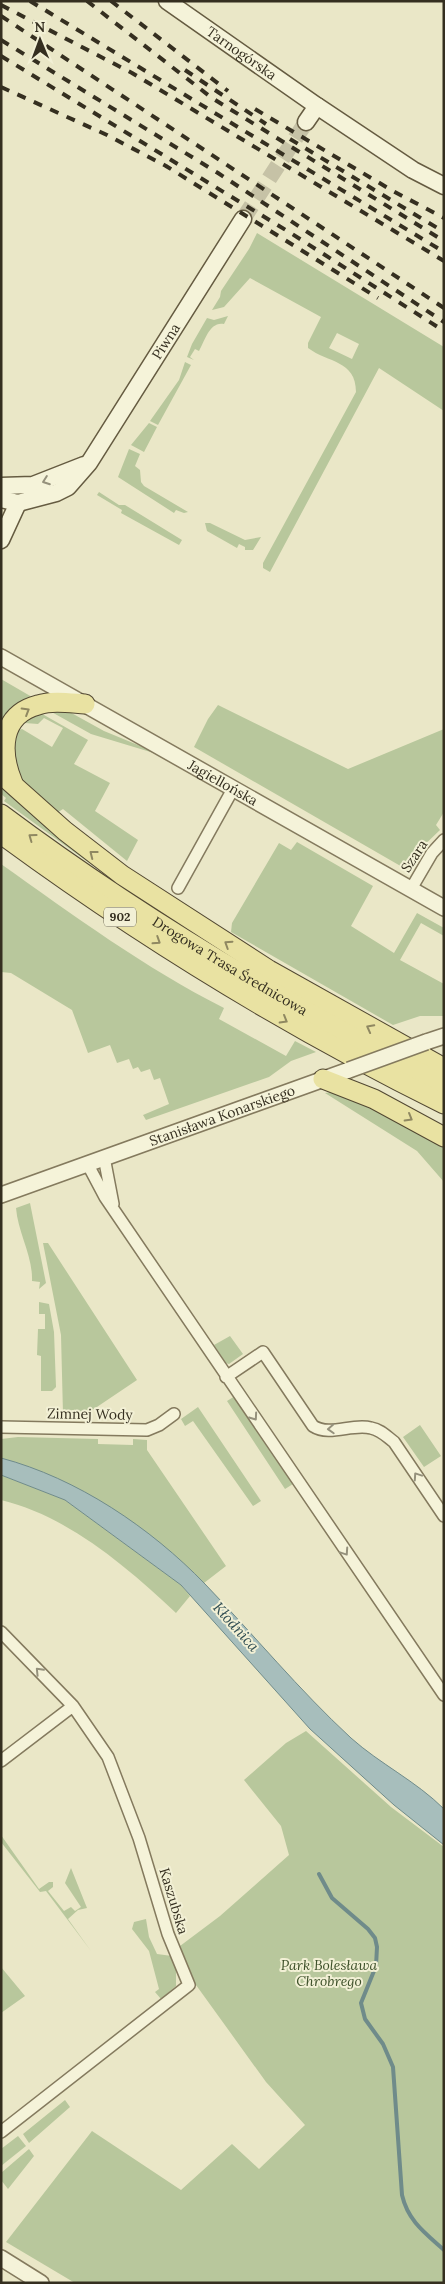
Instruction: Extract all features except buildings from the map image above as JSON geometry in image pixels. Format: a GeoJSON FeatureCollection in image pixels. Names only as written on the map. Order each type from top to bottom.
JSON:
{"type":"FeatureCollection","features":[{"type":"Feature","properties":{"kind":"main road","name":"Tarnogórska"},"geometry":{"type":"LineString","coordinates":[[167,1],[316,106],[413,170],[444,186]]}},
{"type":"Feature","properties":{"kind":"main road"},"geometry":{"type":"LineString","coordinates":[[306,122],[316,106]]}},
{"type":"Feature","properties":{"kind":"main road","name":"Piwna"},"geometry":{"type":"LineString","coordinates":[[18,503],[68,487],[89,463],[243,218]]}},
{"type":"Feature","properties":{"kind":"main road"},"geometry":{"type":"LineString","coordinates":[[1,486],[26,486],[44,482],[89,463]]}},
{"type":"Feature","properties":{"kind":"main road"},"geometry":{"type":"LineString","coordinates":[[1,499],[18,503],[1,540]]}},
{"type":"Feature","properties":{"kind":"main road"},"geometry":{"type":"LineString","coordinates":[[85,704],[47,703],[28,708],[19,715],[9,727],[3,743],[7,779],[92,853],[151,894],[269,970],[444,1068]]}},
{"type":"Feature","properties":{"kind":"main road","name":"Drogowa Trasa Średnicowa"},"geometry":{"type":"LineString","coordinates":[[1,814],[117,896],[199,950],[355,1040],[444,1085]]}},
{"type":"Feature","properties":{"kind":"main road","name":"Drogowa Trasa Średnicowa"},"geometry":{"type":"LineString","coordinates":[[1,834],[98,902],[242,996],[329,1045],[444,1104]]}},
{"type":"Feature","properties":{"kind":"main road"},"geometry":{"type":"LineString","coordinates":[[355,1068],[360,1080],[374,1099]]}},
{"type":"Feature","properties":{"kind":"main road"},"geometry":{"type":"LineString","coordinates":[[324,1079],[374,1099],[444,1137]]}},
{"type":"Feature","properties":{"kind":"street","name":"Jagiellońska"},"geometry":{"type":"LineString","coordinates":[[1,657],[444,908]]}},
{"type":"Feature","properties":{"kind":"street"},"geometry":{"type":"LineString","coordinates":[[178,888],[233,789]]}},
{"type":"Feature","properties":{"kind":"street","name":"Szara"},"geometry":{"type":"LineString","coordinates":[[411,889],[432,853],[444,840]]}},
{"type":"Feature","properties":{"kind":"street","name":"Stanisława Konarskiego"},"geometry":{"type":"LineString","coordinates":[[1,1195],[87,1162],[444,1036]]}},
{"type":"Feature","properties":{"kind":"street"},"geometry":{"type":"LineString","coordinates":[[104,1157],[116,1213]]}},
{"type":"Feature","properties":{"kind":"street"},"geometry":{"type":"LineString","coordinates":[[87,1162],[105,1198],[444,1695]]}},
{"type":"Feature","properties":{"kind":"street"},"geometry":{"type":"LineString","coordinates":[[226,1377],[263,1352],[313,1426],[319,1430],[370,1427],[387,1435],[394,1442],[444,1516]]}},
{"type":"Feature","properties":{"kind":"street","name":"Zimnej Wody"},"geometry":{"type":"LineString","coordinates":[[1,1427],[147,1430],[159,1425],[174,1414]]}},
{"type":"Feature","properties":{"kind":"street","name":"Kaszubska"},"geometry":{"type":"LineString","coordinates":[[1,1632],[73,1706],[108,1756],[139,1838],[168,1934],[189,1985],[1,2132]]}},
{"type":"Feature","properties":{"kind":"street"},"geometry":{"type":"LineString","coordinates":[[1,1761],[73,1706]]}},
{"type":"Feature","properties":{"kind":"street"},"geometry":{"type":"LineString","coordinates":[[1,2258],[41,2283]]}},
{"type":"Feature","properties":{"kind":"green space"},"geometry":{"type":"Polygon","coordinates":[[[257,233],[444,347],[444,411],[379,368],[270,572],[263,568],[263,563],[356,392],[355,382],[346,368],[308,348],[308,343],[321,317],[250,278],[224,307],[212,310],[220,297],[221,291],[249,249],[257,233]],[[337,333],[329,348],[352,359],[359,344],[337,333]]]}},
{"type":"Feature","properties":{"kind":"green space"},"geometry":{"type":"Polygon","coordinates":[[[228,316],[224,324],[215,325],[212,328],[199,351],[195,349],[190,357],[194,360],[187,357],[207,318],[214,320],[228,316]]]}},
{"type":"Feature","properties":{"kind":"green space"},"geometry":{"type":"Polygon","coordinates":[[[185,362],[191,365],[158,425],[150,421],[179,380],[185,362]]]}},
{"type":"Feature","properties":{"kind":"green space"},"geometry":{"type":"Polygon","coordinates":[[[149,423],[157,427],[144,452],[131,445],[149,423]]]}},
{"type":"Feature","properties":{"kind":"green space"},"geometry":{"type":"Polygon","coordinates":[[[129,449],[140,454],[135,466],[140,470],[141,482],[144,486],[188,512],[184,513],[176,510],[174,513],[118,477],[129,449]]]}},
{"type":"Feature","properties":{"kind":"green space"},"geometry":{"type":"Polygon","coordinates":[[[99,492],[119,505],[125,505],[182,540],[179,545],[121,513],[122,510],[97,495],[99,492]]]}},
{"type":"Feature","properties":{"kind":"green space"},"geometry":{"type":"Polygon","coordinates":[[[205,523],[210,523],[245,540],[261,537],[253,550],[245,550],[245,547],[239,544],[237,548],[207,531],[205,523]]]}},
{"type":"Feature","properties":{"kind":"green space"},"geometry":{"type":"Polygon","coordinates":[[[1,679],[32,697],[9,709],[1,721],[1,679]]]}},
{"type":"Feature","properties":{"kind":"green space"},"geometry":{"type":"Polygon","coordinates":[[[218,705],[348,769],[444,729],[444,812],[436,825],[440,830],[416,853],[404,868],[194,747],[208,719],[218,705]]]}},
{"type":"Feature","properties":{"kind":"green space"},"geometry":{"type":"Polygon","coordinates":[[[48,710],[66,710],[104,731],[167,757],[91,734],[48,710]]]}},
{"type":"Feature","properties":{"kind":"green space"},"geometry":{"type":"Polygon","coordinates":[[[37,711],[88,740],[74,764],[110,783],[95,811],[138,840],[127,861],[63,809],[57,813],[17,778],[12,735],[15,731],[22,729],[52,747],[63,728],[44,718],[38,724],[25,723],[23,720],[37,711]]]}},
{"type":"Feature","properties":{"kind":"green space"},"geometry":{"type":"Polygon","coordinates":[[[1,783],[76,851],[107,876],[4,801],[6,798],[1,794],[1,783]]]}},
{"type":"Feature","properties":{"kind":"green space"},"geometry":{"type":"Polygon","coordinates":[[[297,842],[373,886],[351,926],[394,953],[417,913],[444,928],[444,936],[421,923],[400,960],[444,984],[444,1016],[420,1016],[393,1025],[231,932],[232,923],[279,843],[291,850],[297,842]]]}},
{"type":"Feature","properties":{"kind":"green space"},"geometry":{"type":"Polygon","coordinates":[[[1,864],[138,958],[224,1008],[219,1019],[286,1056],[295,1041],[316,1052],[291,1061],[269,1077],[146,1120],[143,1115],[169,1104],[160,1078],[154,1080],[150,1069],[141,1072],[138,1067],[133,1069],[129,1059],[117,1063],[110,1045],[88,1053],[72,1010],[11,973],[1,972],[1,864]]]}},
{"type":"Feature","properties":{"kind":"green space"},"geometry":{"type":"Polygon","coordinates":[[[338,1091],[444,1144],[444,1182],[417,1151],[325,1093],[338,1091]]]}},
{"type":"Feature","properties":{"kind":"green space"},"geometry":{"type":"Polygon","coordinates":[[[30,1203],[46,1283],[39,1289],[40,1282],[32,1281],[32,1272],[16,1208],[30,1203]]]}},
{"type":"Feature","properties":{"kind":"green space"},"geometry":{"type":"Polygon","coordinates":[[[43,1243],[48,1243],[137,1380],[85,1415],[63,1414],[61,1335],[43,1243]]]}},
{"type":"Feature","properties":{"kind":"green space"},"geometry":{"type":"Polygon","coordinates":[[[39,1302],[49,1304],[54,1332],[56,1387],[52,1391],[41,1391],[41,1356],[37,1355],[38,1329],[45,1329],[45,1314],[39,1314],[39,1302]]]}},
{"type":"Feature","properties":{"kind":"green space"},"geometry":{"type":"Polygon","coordinates":[[[230,1336],[243,1354],[229,1364],[225,1363],[214,1345],[230,1336]]]}},
{"type":"Feature","properties":{"kind":"green space"},"geometry":{"type":"Polygon","coordinates":[[[235,1396],[293,1484],[285,1489],[227,1401],[235,1396]]]}},
{"type":"Feature","properties":{"kind":"green space"},"geometry":{"type":"Polygon","coordinates":[[[198,1407],[261,1501],[253,1506],[193,1421],[185,1426],[181,1419],[198,1407]]]}},
{"type":"Feature","properties":{"kind":"green space"},"geometry":{"type":"Polygon","coordinates":[[[420,1425],[441,1456],[424,1467],[403,1437],[420,1425]]]}},
{"type":"Feature","properties":{"kind":"green space"},"geometry":{"type":"Polygon","coordinates":[[[18,1437],[98,1439],[98,1444],[133,1445],[133,1439],[147,1440],[147,1450],[226,1566],[204,1583],[169,1551],[125,1518],[1,1458],[1,1439],[18,1437]]]}},
{"type":"Feature","properties":{"kind":"green space"},"geometry":{"type":"Polygon","coordinates":[[[1,1475],[65,1500],[181,1585],[190,1596],[176,1613],[117,1561],[95,1545],[50,1518],[1,1500],[1,1475]]]}},
{"type":"Feature","properties":{"kind":"green space","name":"Park Bolesława Chrobrego"},"geometry":{"type":"Polygon","coordinates":[[[306,1731],[391,1807],[444,1847],[444,2283],[75,2283],[6,2242],[92,2131],[181,2190],[232,2144],[259,2169],[305,2125],[266,2082],[196,1985],[180,1946],[220,1916],[289,1855],[281,1826],[244,1780],[286,1743],[306,1731]]]}},
{"type":"Feature","properties":{"kind":"green space"},"geometry":{"type":"Polygon","coordinates":[[[1,1835],[39,1889],[49,1882],[53,1882],[53,1887],[48,1891],[64,1911],[71,1907],[75,1911],[81,1907],[65,1883],[71,1868],[87,1908],[78,1910],[68,1919],[91,1951],[46,1891],[40,1892],[1,1842],[1,1835]]]}},
{"type":"Feature","properties":{"kind":"green space"},"geometry":{"type":"Polygon","coordinates":[[[146,1919],[149,1937],[157,1954],[172,1956],[176,1966],[176,1986],[161,1999],[155,1992],[159,1989],[149,1951],[132,1929],[134,1922],[146,1919]]]}},
{"type":"Feature","properties":{"kind":"green space"},"geometry":{"type":"Polygon","coordinates":[[[1,1967],[25,1996],[1,2013],[1,1967]]]}},
{"type":"Feature","properties":{"kind":"green space"},"geometry":{"type":"Polygon","coordinates":[[[65,2100],[70,2107],[29,2143],[23,2134],[65,2100]]]}},
{"type":"Feature","properties":{"kind":"green space"},"geometry":{"type":"Polygon","coordinates":[[[18,2136],[26,2146],[1,2166],[1,2149],[18,2136]]]}},
{"type":"Feature","properties":{"kind":"green space"},"geometry":{"type":"Polygon","coordinates":[[[29,2149],[34,2156],[8,2189],[1,2180],[1,2173],[29,2149]]]}},
{"type":"Feature","properties":{"kind":"water","name":"Kłodnica"},"geometry":{"type":"Polygon","coordinates":[[[1,1458],[57,1478],[85,1492],[137,1525],[184,1563],[313,1701],[351,1738],[422,1790],[444,1809],[444,1845],[394,1805],[310,1729],[181,1585],[65,1500],[1,1475],[1,1458]]]}},
{"type":"Feature","properties":{"kind":"waterway"},"geometry":{"type":"LineString","coordinates":[[319,1874],[332,1898],[368,1929],[375,1938],[377,1947],[376,1966],[361,2003],[365,2019],[383,2044],[393,2067],[402,2195],[408,2212],[413,2219],[444,2250]]}},
{"type":"Feature","properties":{"kind":"tunnel"},"geometry":{"type":"LineString","coordinates":[[243,219],[306,122]]}},
{"type":"Feature","properties":{"kind":"railway"},"geometry":{"type":"LineString","coordinates":[[30,1],[444,252]]}},
{"type":"Feature","properties":{"kind":"railway"},"geometry":{"type":"LineString","coordinates":[[87,1],[212,98],[444,241]]}},
{"type":"Feature","properties":{"kind":"railway"},"geometry":{"type":"LineString","coordinates":[[111,1],[228,91]]}},
{"type":"Feature","properties":{"kind":"railway"},"geometry":{"type":"LineString","coordinates":[[1,5],[132,73],[444,261]]}},
{"type":"Feature","properties":{"kind":"railway"},"geometry":{"type":"LineString","coordinates":[[1,16],[444,308]]}},
{"type":"Feature","properties":{"kind":"railway"},"geometry":{"type":"LineString","coordinates":[[1,40],[218,173],[444,322]]}},
{"type":"Feature","properties":{"kind":"railway"},"geometry":{"type":"LineString","coordinates":[[1,56],[289,232],[444,331]]}},
{"type":"Feature","properties":{"kind":"railway"},"geometry":{"type":"LineString","coordinates":[[185,70],[266,124]]}},
{"type":"Feature","properties":{"kind":"railway"},"geometry":{"type":"LineString","coordinates":[[1,87],[107,135],[166,166],[378,298]]}},
{"type":"Feature","properties":{"kind":"railway"},"geometry":{"type":"LineString","coordinates":[[255,109],[393,191],[444,218]]}},
{"type":"Feature","properties":{"kind":"railway"},"geometry":{"type":"LineString","coordinates":[[290,139],[444,232]]}}]}
